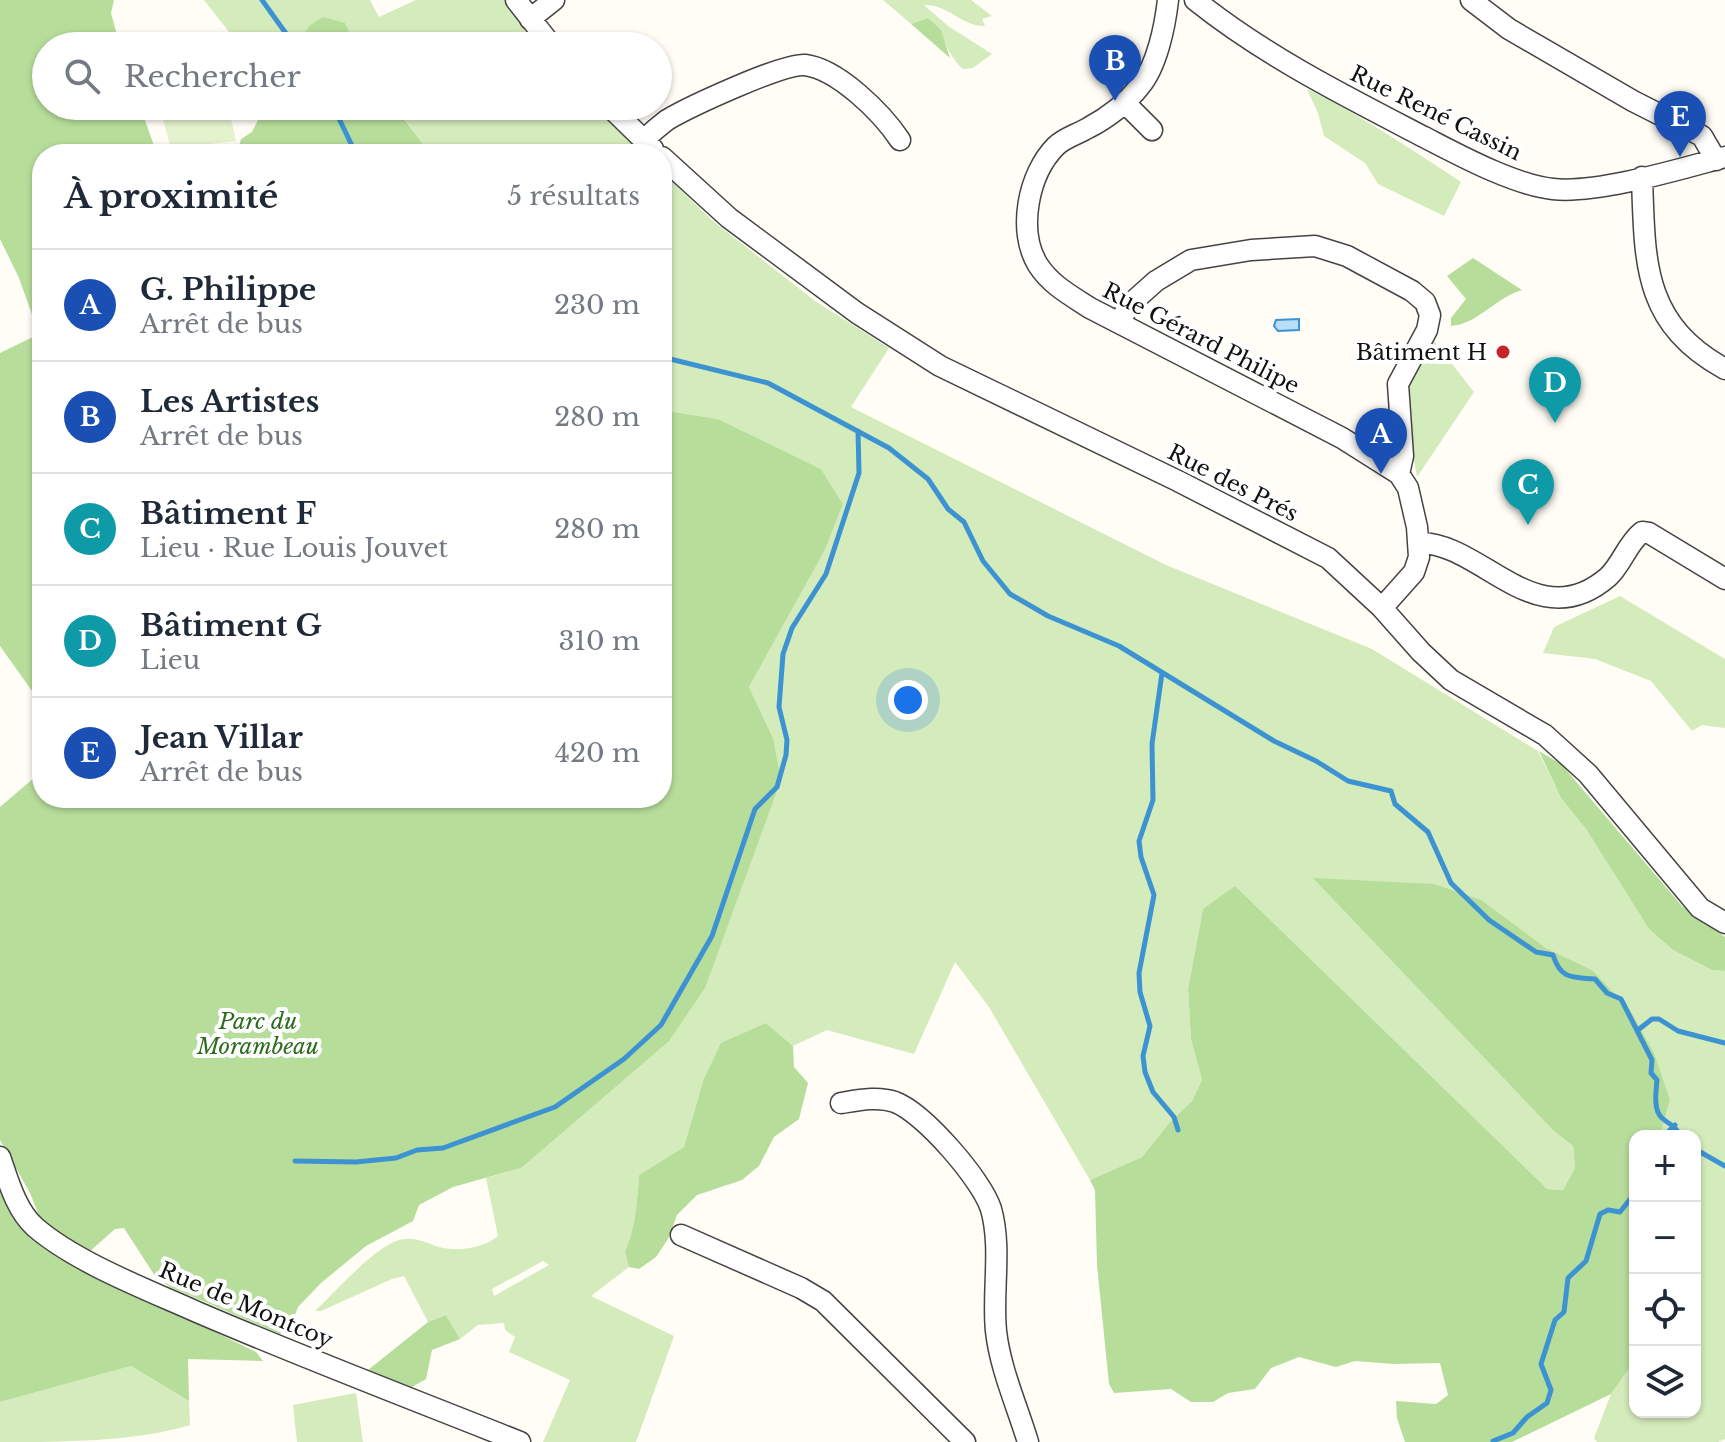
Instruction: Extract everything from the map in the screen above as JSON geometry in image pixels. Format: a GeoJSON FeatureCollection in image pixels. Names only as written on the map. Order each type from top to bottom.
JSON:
{"type":"FeatureCollection","features":[{"type":"Feature","properties":{"kind":"street"},"geometry":{"type":"LineString","coordinates":[[516,0],[541,32]]}},
{"type":"Feature","properties":{"kind":"street"},"geometry":{"type":"LineString","coordinates":[[530,19],[554,0]]}},
{"type":"Feature","properties":{"kind":"street","name":"Rue Gérard Philipe"},"geometry":{"type":"LineString","coordinates":[[1168,0],[1161,39],[1143,83],[1118,110],[1057,145],[1035,178],[1027,209],[1027,233],[1037,264],[1056,286],[1120,323],[1342,438],[1399,474]]}},
{"type":"Feature","properties":{"kind":"street","name":"Rue René Cassin"},"geometry":{"type":"LineString","coordinates":[[1195,0],[1229,27],[1316,81],[1454,152],[1524,182],[1552,189],[1573,189],[1642,177],[1720,158]]}},
{"type":"Feature","properties":{"kind":"street"},"geometry":{"type":"LineString","coordinates":[[1471,0],[1509,29],[1633,101],[1702,136],[1720,158]]}},
{"type":"Feature","properties":{"kind":"street"},"geometry":{"type":"LineString","coordinates":[[672,118],[772,73],[803,65],[832,75],[857,93],[900,140]]}},
{"type":"Feature","properties":{"kind":"street"},"geometry":{"type":"LineString","coordinates":[[1125,103],[1152,130]]}},
{"type":"Feature","properties":{"kind":"street","name":"Rue des Prés"},"geometry":{"type":"LineString","coordinates":[[624,120],[649,144]]}},
{"type":"Feature","properties":{"kind":"street"},"geometry":{"type":"LineString","coordinates":[[657,144],[667,120]]}},
{"type":"Feature","properties":{"kind":"street","name":"Rue des Prés"},"geometry":{"type":"LineString","coordinates":[[672,166],[729,218],[857,313],[940,366],[1178,481],[1328,558],[1382,608],[1451,680],[1545,735],[1588,774],[1700,908],[1725,923]]}},
{"type":"Feature","properties":{"kind":"street"},"geometry":{"type":"LineString","coordinates":[[1642,177],[1645,253],[1654,294],[1674,331],[1710,361],[1725,369]]}},
{"type":"Feature","properties":{"kind":"street"},"geometry":{"type":"LineString","coordinates":[[1120,323],[1128,306],[1156,281],[1191,260],[1251,250],[1315,246],[1347,256],[1412,291],[1425,302],[1430,321],[1398,384],[1403,456],[1399,474],[1408,488],[1419,557],[1414,572],[1382,608]]}},
{"type":"Feature","properties":{"kind":"street"},"geometry":{"type":"LineString","coordinates":[[1418,543],[1437,544],[1524,590],[1548,597],[1571,595],[1607,578],[1642,532],[1649,533],[1725,579]]}},
{"type":"Feature","properties":{"kind":"street"},"geometry":{"type":"LineString","coordinates":[[841,1103],[883,1099],[897,1103],[916,1115],[976,1180],[985,1194],[994,1228],[996,1332],[1028,1442]]}},
{"type":"Feature","properties":{"kind":"street","name":"Rue de Montcoy"},"geometry":{"type":"LineString","coordinates":[[0,1157],[17,1203],[32,1225],[58,1245],[164,1297],[276,1346],[520,1442]]}},
{"type":"Feature","properties":{"kind":"street"},"geometry":{"type":"LineString","coordinates":[[681,1235],[801,1288],[823,1301],[965,1442]]}},
{"type":"Feature","properties":{"kind":"green space"},"geometry":{"type":"Polygon","coordinates":[[[0,0],[114,0],[111,13],[116,32],[32,32],[32,120],[145,120],[153,144],[32,144],[32,314],[0,239],[0,0]]]}},
{"type":"Feature","properties":{"kind":"green space"},"geometry":{"type":"Polygon","coordinates":[[[204,0],[370,0],[379,17],[416,0],[505,0],[530,32],[350,32],[345,23],[309,26],[305,32],[229,32],[204,0]]]}},
{"type":"Feature","properties":{"kind":"green space"},"geometry":{"type":"Polygon","coordinates":[[[883,0],[971,0],[992,16],[982,19],[985,26],[968,22],[939,7],[924,5],[948,26],[992,54],[973,68],[963,69],[928,18],[911,24],[883,0]]]}},
{"type":"Feature","properties":{"kind":"green space"},"geometry":{"type":"Polygon","coordinates":[[[323,17],[345,23],[350,32],[305,32],[323,17]]]}},
{"type":"Feature","properties":{"kind":"green space"},"geometry":{"type":"Polygon","coordinates":[[[928,18],[941,30],[950,58],[911,24],[928,18]]]}},
{"type":"Feature","properties":{"kind":"green space"},"geometry":{"type":"Polygon","coordinates":[[[1307,89],[1366,121],[1461,182],[1444,216],[1378,184],[1365,163],[1324,136],[1307,89]]]}},
{"type":"Feature","properties":{"kind":"green space"},"geometry":{"type":"Polygon","coordinates":[[[163,120],[231,120],[236,141],[208,144],[170,144],[163,120]]]}},
{"type":"Feature","properties":{"kind":"green space"},"geometry":{"type":"Polygon","coordinates":[[[258,120],[405,120],[423,144],[240,144],[241,139],[252,132],[258,120]]]}},
{"type":"Feature","properties":{"kind":"green space"},"geometry":{"type":"Polygon","coordinates":[[[406,120],[608,120],[633,144],[424,144],[406,120]]]}},
{"type":"Feature","properties":{"kind":"green space"},"geometry":{"type":"Polygon","coordinates":[[[672,182],[714,222],[815,301],[889,348],[851,407],[1166,565],[1372,649],[1538,751],[1561,798],[1586,829],[1649,929],[1673,950],[1712,970],[1725,971],[1725,1439],[1718,1442],[1597,1442],[1594,1438],[1611,1394],[1629,1368],[1629,1418],[1701,1418],[1701,1130],[1662,1130],[1670,1100],[1592,970],[1546,948],[1481,901],[1555,1132],[1573,1146],[1575,1168],[1563,1190],[1547,1189],[1203,909],[1188,989],[1191,1039],[1202,1080],[1192,1101],[1170,1122],[1142,1157],[1090,1180],[989,1007],[955,962],[914,1054],[827,1030],[793,1046],[766,1023],[703,1081],[684,1147],[639,1175],[634,1224],[625,1251],[629,1267],[591,1296],[674,1336],[636,1442],[543,1442],[570,1380],[509,1352],[515,1337],[505,1330],[504,1323],[478,1325],[460,1339],[446,1315],[428,1322],[404,1276],[315,1311],[365,1262],[396,1241],[413,1239],[439,1247],[462,1249],[478,1246],[498,1236],[486,1178],[521,1168],[773,738],[749,687],[825,550],[843,504],[821,469],[718,419],[672,412],[672,182]],[[543,1261],[492,1289],[494,1296],[549,1265],[543,1261]]]}},
{"type":"Feature","properties":{"kind":"green space"},"geometry":{"type":"Polygon","coordinates":[[[1473,258],[1522,290],[1470,321],[1451,326],[1451,318],[1466,299],[1447,276],[1473,258]]]}},
{"type":"Feature","properties":{"kind":"green space"},"geometry":{"type":"Polygon","coordinates":[[[32,337],[32,691],[0,646],[0,353],[32,337]]]}},
{"type":"Feature","properties":{"kind":"green space"},"geometry":{"type":"Polygon","coordinates":[[[1434,341],[1474,392],[1417,477],[1405,411],[1406,377],[1434,341]]]}},
{"type":"Feature","properties":{"kind":"green space","name":"Parc du Morambeau"},"geometry":{"type":"Polygon","coordinates":[[[672,412],[718,419],[821,469],[843,504],[825,550],[749,687],[773,738],[781,780],[705,988],[669,1041],[521,1168],[453,1187],[419,1205],[413,1221],[366,1246],[321,1283],[298,1307],[291,1326],[280,1334],[170,1287],[155,1276],[124,1228],[115,1229],[89,1252],[40,1218],[30,1193],[0,1140],[0,807],[32,780],[32,808],[672,808],[672,412]]]}},
{"type":"Feature","properties":{"kind":"green space"},"geometry":{"type":"Polygon","coordinates":[[[1620,596],[1725,659],[1725,728],[1702,725],[1692,731],[1651,681],[1595,659],[1543,653],[1554,627],[1620,596]]]}},
{"type":"Feature","properties":{"kind":"green space"},"geometry":{"type":"Polygon","coordinates":[[[1539,751],[1561,764],[1682,906],[1725,937],[1725,971],[1712,970],[1673,950],[1649,929],[1586,829],[1561,798],[1539,751]]]}},
{"type":"Feature","properties":{"kind":"green space"},"geometry":{"type":"Polygon","coordinates":[[[1313,878],[1434,884],[1481,900],[1546,948],[1592,970],[1630,1010],[1654,1053],[1670,1100],[1662,1130],[1629,1130],[1629,1368],[1611,1394],[1512,1442],[1405,1442],[1397,1418],[1396,1401],[1436,1404],[1448,1395],[1440,1363],[1355,1361],[1336,1367],[1299,1357],[1271,1368],[1255,1389],[1228,1393],[1213,1402],[1191,1402],[1171,1389],[1114,1393],[1109,1384],[1097,1265],[1095,1190],[1090,1180],[1142,1157],[1170,1122],[1192,1101],[1202,1080],[1191,1039],[1188,989],[1203,909],[1235,886],[1547,1189],[1563,1190],[1575,1168],[1573,1146],[1555,1132],[1313,878]]]}},
{"type":"Feature","properties":{"kind":"green space"},"geometry":{"type":"Polygon","coordinates":[[[766,1023],[793,1046],[794,1067],[808,1083],[799,1119],[774,1137],[759,1166],[742,1180],[697,1195],[677,1215],[668,1239],[656,1257],[639,1269],[629,1267],[625,1251],[634,1224],[639,1175],[684,1147],[703,1081],[721,1043],[766,1023]]]}},
{"type":"Feature","properties":{"kind":"green space"},"geometry":{"type":"Polygon","coordinates":[[[0,1183],[25,1231],[56,1255],[256,1352],[263,1361],[188,1359],[189,1401],[131,1366],[0,1402],[0,1183]]]}},
{"type":"Feature","properties":{"kind":"green space"},"geometry":{"type":"Polygon","coordinates":[[[446,1315],[460,1339],[432,1350],[426,1379],[410,1388],[368,1370],[428,1322],[446,1315]]]}},
{"type":"Feature","properties":{"kind":"green space"},"geometry":{"type":"Polygon","coordinates":[[[131,1366],[189,1401],[190,1425],[121,1438],[0,1442],[0,1402],[131,1366]]]}},
{"type":"Feature","properties":{"kind":"green space"},"geometry":{"type":"Polygon","coordinates":[[[356,1393],[363,1442],[297,1442],[293,1405],[356,1393]]]}},
{"type":"Feature","properties":{"kind":"water"},"geometry":{"type":"Polygon","coordinates":[[[1299,319],[1299,330],[1278,331],[1274,326],[1276,320],[1299,319]]]}},
{"type":"Feature","properties":{"kind":"waterway"},"geometry":{"type":"LineString","coordinates":[[262,0],[285,32]]}},
{"type":"Feature","properties":{"kind":"waterway"},"geometry":{"type":"LineString","coordinates":[[340,120],[351,144]]}},
{"type":"Feature","properties":{"kind":"waterway"},"geometry":{"type":"LineString","coordinates":[[672,359],[768,383],[889,448],[928,479],[948,509],[964,522],[983,561],[1010,594],[1048,616],[1119,646],[1274,741],[1348,781],[1391,791],[1395,804],[1428,832],[1451,883],[1489,920],[1536,952],[1553,955],[1560,969],[1568,976],[1595,979],[1607,993],[1621,999],[1652,1060],[1651,1073],[1657,1080],[1659,1115],[1676,1130]]}},
{"type":"Feature","properties":{"kind":"waterway"},"geometry":{"type":"LineString","coordinates":[[295,1161],[356,1162],[396,1158],[417,1150],[443,1148],[555,1107],[624,1059],[661,1025],[712,936],[755,809],[777,787],[787,740],[779,707],[783,654],[792,628],[826,574],[859,473],[858,431]]}},
{"type":"Feature","properties":{"kind":"waterway"},"geometry":{"type":"LineString","coordinates":[[1162,673],[1152,744],[1153,800],[1139,841],[1154,895],[1139,973],[1140,992],[1150,1026],[1143,1056],[1145,1072],[1153,1092],[1174,1117],[1178,1130]]}},
{"type":"Feature","properties":{"kind":"waterway"},"geometry":{"type":"LineString","coordinates":[[1638,1030],[1652,1019],[1659,1019],[1678,1031],[1725,1043]]}},
{"type":"Feature","properties":{"kind":"waterway"},"geometry":{"type":"LineString","coordinates":[[1670,1130],[1675,1125]]}},
{"type":"Feature","properties":{"kind":"waterway"},"geometry":{"type":"LineString","coordinates":[[1701,1152],[1725,1166]]}},
{"type":"Feature","properties":{"kind":"waterway"},"geometry":{"type":"LineString","coordinates":[[1493,1441],[1513,1433],[1527,1417],[1547,1403],[1551,1390],[1541,1364],[1555,1320],[1564,1312],[1568,1278],[1586,1261],[1600,1214],[1608,1210],[1620,1212],[1629,1201]]}},
{"type":"Feature","properties":{"kind":"place","name":"Les Artistes"},"geometry":{"type":"Point","coordinates":[1115,101]}},
{"type":"Feature","properties":{"kind":"place","name":"Jean Villar"},"geometry":{"type":"Point","coordinates":[1680,157]}},
{"type":"Feature","properties":{"kind":"place","name":"Bâtiment H"},"geometry":{"type":"Point","coordinates":[1503,352]}},
{"type":"Feature","properties":{"kind":"place","name":"Bâtiment G"},"geometry":{"type":"Point","coordinates":[1555,423]}},
{"type":"Feature","properties":{"kind":"place","name":"G. Philippe"},"geometry":{"type":"Point","coordinates":[1381,474]}},
{"type":"Feature","properties":{"kind":"place","name":"Bâtiment F"},"geometry":{"type":"Point","coordinates":[1528,525]}}]}
